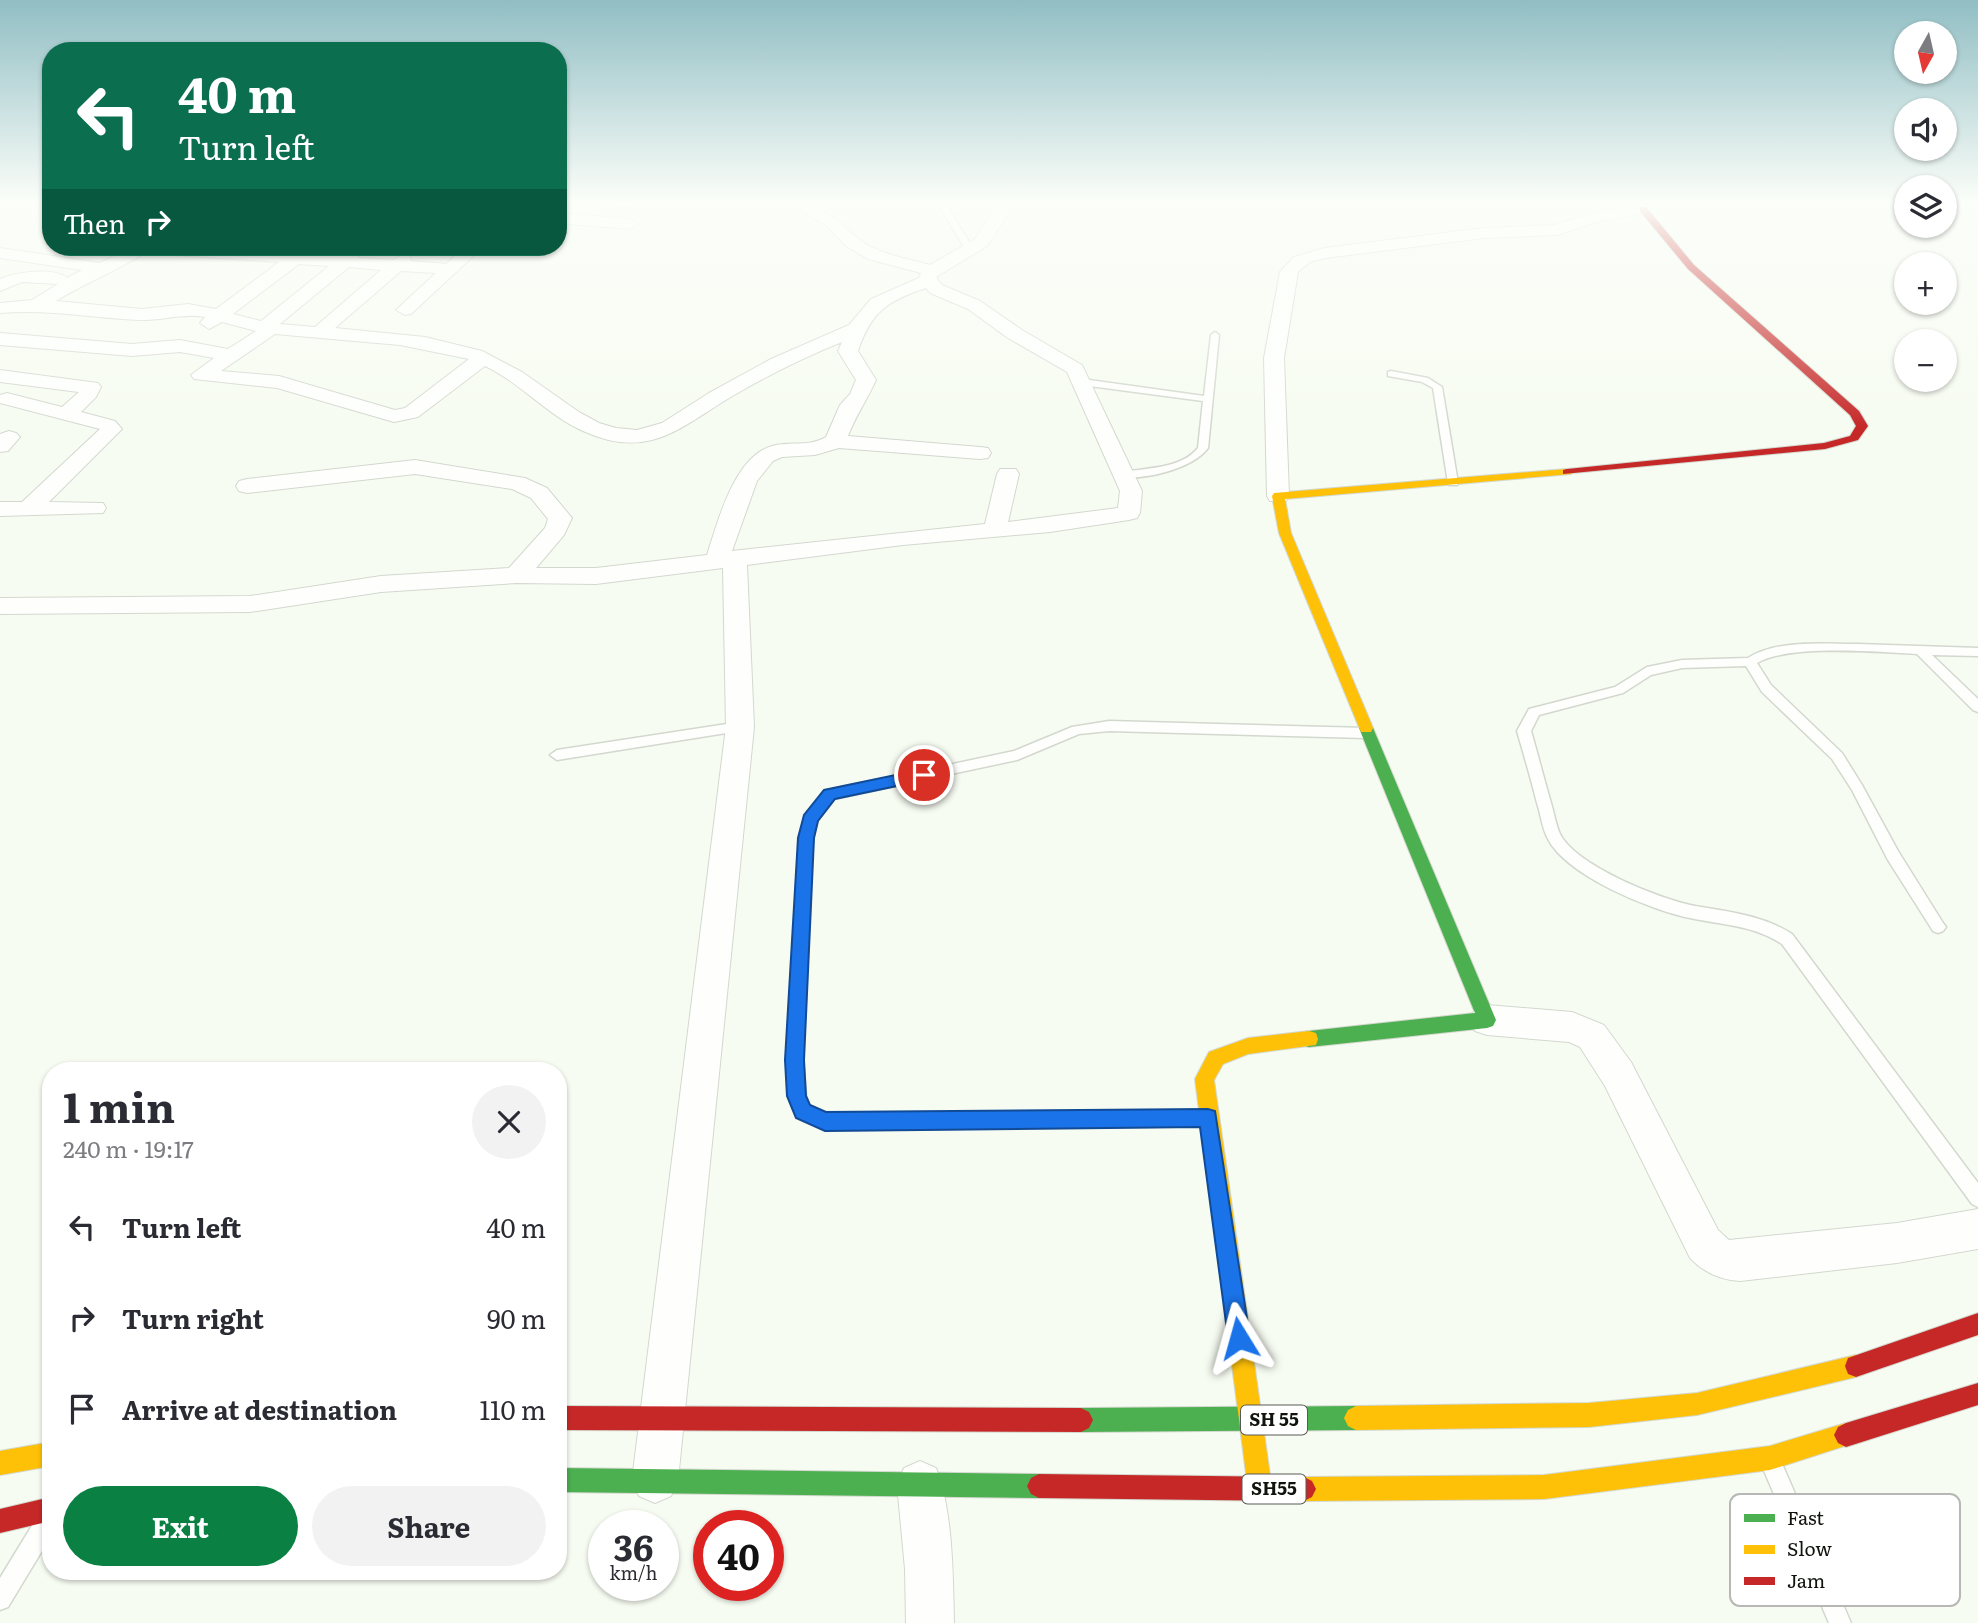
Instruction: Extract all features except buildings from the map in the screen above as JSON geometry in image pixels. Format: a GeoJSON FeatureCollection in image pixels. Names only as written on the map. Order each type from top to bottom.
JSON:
{"type":"FeatureCollection","features":[{"type":"Feature","properties":{"kind":"street"},"geometry":{"type":"LineString","coordinates":[[0,286],[23,277]]}},
{"type":"Feature","properties":{"kind":"street"},"geometry":{"type":"LineString","coordinates":[[35,277],[77,280]]}},
{"type":"Feature","properties":{"kind":"street"},"geometry":{"type":"LineString","coordinates":[[38,304],[83,277]]}},
{"type":"Feature","properties":{"kind":"street"},"geometry":{"type":"LineString","coordinates":[[170,346],[219,317],[271,277]]}},
{"type":"Feature","properties":{"kind":"street"},"geometry":{"type":"LineString","coordinates":[[328,277],[269,327],[201,375],[279,382],[394,416],[411,413],[483,358]]}},
{"type":"Feature","properties":{"kind":"street"},"geometry":{"type":"LineString","coordinates":[[320,332],[384,277]]}},
{"type":"Feature","properties":{"kind":"street"},"geometry":{"type":"LineString","coordinates":[[405,310],[442,277]]}},
{"type":"Feature","properties":{"kind":"street"},"geometry":{"type":"LineString","coordinates":[[835,441],[850,405],[859,396],[866,380],[848,351],[873,303],[928,277]]}},
{"type":"Feature","properties":{"kind":"street"},"geometry":{"type":"LineString","coordinates":[[0,606],[250,604],[381,584],[516,575],[596,576],[1050,525],[1129,513],[1131,491],[1083,382],[1067,362],[1015,334],[974,305],[936,289],[930,277]]}},
{"type":"Feature","properties":{"kind":"street"},"geometry":{"type":"LineString","coordinates":[[1288,277],[1274,358],[1278,496],[1285,533],[1487,1020]]}},
{"type":"Feature","properties":{"kind":"street"},"geometry":{"type":"LineString","coordinates":[[1278,496],[1453,483],[1825,446],[1854,438],[1861,426],[1855,413],[1702,277]]}},
{"type":"Feature","properties":{"kind":"street"},"geometry":{"type":"LineString","coordinates":[[3,309],[38,304],[150,315],[188,310],[269,327],[456,348],[520,377],[566,414],[587,426],[614,435],[638,436],[659,433],[769,368],[859,328]]}},
{"type":"Feature","properties":{"kind":"street"},"geometry":{"type":"LineString","coordinates":[[4,402],[105,312]]}},
{"type":"Feature","properties":{"kind":"street"},"geometry":{"type":"LineString","coordinates":[[0,339],[132,350],[189,347],[230,355]]}},
{"type":"Feature","properties":{"kind":"street"},"geometry":{"type":"LineString","coordinates":[[0,376],[91,387],[89,393],[67,414]]}},
{"type":"Feature","properties":{"kind":"street"},"geometry":{"type":"LineString","coordinates":[[0,526],[16,508],[113,429],[108,425],[67,414],[4,402]]}},
{"type":"Feature","properties":{"kind":"street"},"geometry":{"type":"LineString","coordinates":[[655,1480],[740,727],[726,560],[734,507],[764,456],[778,450],[823,447],[835,441],[980,453]]}},
{"type":"Feature","properties":{"kind":"street"},"geometry":{"type":"LineString","coordinates":[[247,486],[415,467],[517,483],[539,493],[560,518],[556,530],[516,575]]}},
{"type":"Feature","properties":{"kind":"street"},"geometry":{"type":"LineString","coordinates":[[995,530],[1008,474]]}},
{"type":"Feature","properties":{"kind":"street"},"geometry":{"type":"LineString","coordinates":[[16,508],[95,508]]}},
{"type":"Feature","properties":{"kind":"street"},"geometry":{"type":"LineString","coordinates":[[1260,1489],[1204,1079],[1216,1058],[1248,1046],[1487,1020],[1572,1027],[1592,1036],[1618,1074],[1704,1244],[1714,1256],[1726,1261],[1740,1261],[1897,1243],[1978,1229]]}},
{"type":"Feature","properties":{"kind":"street","name":"SH 55"},"geometry":{"type":"LineString","coordinates":[[567,1418],[1251,1420],[1589,1415],[1697,1405],[1849,1369],[1978,1324]]}},
{"type":"Feature","properties":{"kind":"street","name":"SH55"},"geometry":{"type":"LineString","coordinates":[[567,1480],[1260,1489],[1544,1487],[1770,1458],[1978,1394]]}},
{"type":"Feature","properties":{"kind":"street"},"geometry":{"type":"LineString","coordinates":[[0,1463],[42,1456]]}},
{"type":"Feature","properties":{"kind":"street"},"geometry":{"type":"LineString","coordinates":[[920,1484],[929,1569],[930,1623]]}},
{"type":"Feature","properties":{"kind":"street"},"geometry":{"type":"LineString","coordinates":[[0,1521],[42,1510]]}},
{"type":"Feature","properties":{"kind":"lane"},"geometry":{"type":"LineString","coordinates":[[1124,475],[1195,458],[1203,447],[1215,335]]}},
{"type":"Feature","properties":{"kind":"lane"},"geometry":{"type":"LineString","coordinates":[[1391,374],[1425,380],[1437,387],[1453,483]]}},
{"type":"Feature","properties":{"kind":"lane"},"geometry":{"type":"LineString","coordinates":[[1083,382],[1207,399]]}},
{"type":"Feature","properties":{"kind":"lane"},"geometry":{"type":"LineString","coordinates":[[1978,652],[1826,648],[1772,652],[1756,655],[1750,662],[1682,664],[1647,671],[1619,690],[1534,712],[1524,731],[1554,837],[1561,849],[1594,872],[1652,899],[1678,909],[1742,918],[1773,928],[1787,939],[1978,1198]]}},
{"type":"Feature","properties":{"kind":"lane"},"geometry":{"type":"LineString","coordinates":[[1920,650],[1978,707]]}},
{"type":"Feature","properties":{"kind":"lane"},"geometry":{"type":"LineString","coordinates":[[1750,662],[1754,672],[1787,708],[1835,753],[1859,788],[1887,844],[1938,927]]}},
{"type":"Feature","properties":{"kind":"lane"},"geometry":{"type":"LineString","coordinates":[[1208,1118],[825,1122],[803,1111],[797,1096],[795,1060],[806,838],[810,820],[830,794],[1017,755],[1077,730],[1109,726],[1366,733]]}},
{"type":"Feature","properties":{"kind":"lane"},"geometry":{"type":"LineString","coordinates":[[557,755],[740,727]]}},
{"type":"Feature","properties":{"kind":"lane"},"geometry":{"type":"LineString","coordinates":[[1770,1458],[1785,1494]]}},
{"type":"Feature","properties":{"kind":"lane"},"geometry":{"type":"LineString","coordinates":[[0,1600],[42,1532]]}},
{"type":"Feature","properties":{"kind":"lane"},"geometry":{"type":"LineString","coordinates":[[1833,1606],[1840,1623]]}},
{"type":"Feature","properties":{"kind":"traffic: fast"},"geometry":{"type":"LineString","coordinates":[[1309,1039],[1487,1020],[1366,728]]}},
{"type":"Feature","properties":{"kind":"traffic: fast"},"geometry":{"type":"LineString","coordinates":[[1081,1420],[1356,1418]]}},
{"type":"Feature","properties":{"kind":"traffic: fast"},"geometry":{"type":"LineString","coordinates":[[567,1480],[1039,1486]]}},
{"type":"Feature","properties":{"kind":"traffic: slow"},"geometry":{"type":"LineString","coordinates":[[1366,728],[1285,533],[1278,496],[1567,472]]}},
{"type":"Feature","properties":{"kind":"traffic: slow"},"geometry":{"type":"LineString","coordinates":[[1260,1489],[1204,1079],[1216,1058],[1248,1046],[1309,1039]]}},
{"type":"Feature","properties":{"kind":"traffic: slow"},"geometry":{"type":"LineString","coordinates":[[1356,1418],[1589,1415],[1697,1404],[1856,1366]]}},
{"type":"Feature","properties":{"kind":"traffic: slow"},"geometry":{"type":"LineString","coordinates":[[1304,1489],[1544,1487],[1770,1458],[1846,1435]]}},
{"type":"Feature","properties":{"kind":"traffic: slow"},"geometry":{"type":"LineString","coordinates":[[0,1463],[42,1456]]}},
{"type":"Feature","properties":{"kind":"traffic: jam"},"geometry":{"type":"LineString","coordinates":[[1567,472],[1825,446],[1854,438],[1862,426],[1855,413],[1702,277]]}},
{"type":"Feature","properties":{"kind":"traffic: jam"},"geometry":{"type":"LineString","coordinates":[[1856,1366],[1978,1324]]}},
{"type":"Feature","properties":{"kind":"traffic: jam"},"geometry":{"type":"LineString","coordinates":[[1846,1435],[1978,1394]]}},
{"type":"Feature","properties":{"kind":"traffic: jam"},"geometry":{"type":"LineString","coordinates":[[567,1418],[1081,1420]]}},
{"type":"Feature","properties":{"kind":"traffic: jam"},"geometry":{"type":"LineString","coordinates":[[1039,1486],[1304,1489]]}},
{"type":"Feature","properties":{"kind":"traffic: jam"},"geometry":{"type":"LineString","coordinates":[[0,1521],[42,1511]]}},
{"type":"Feature","properties":{"kind":"route"},"geometry":{"type":"LineString","coordinates":[[924,775],[830,794],[810,820],[806,838],[795,1060],[797,1096],[803,1111],[825,1122],[1208,1118],[1239,1338]]}}]}
